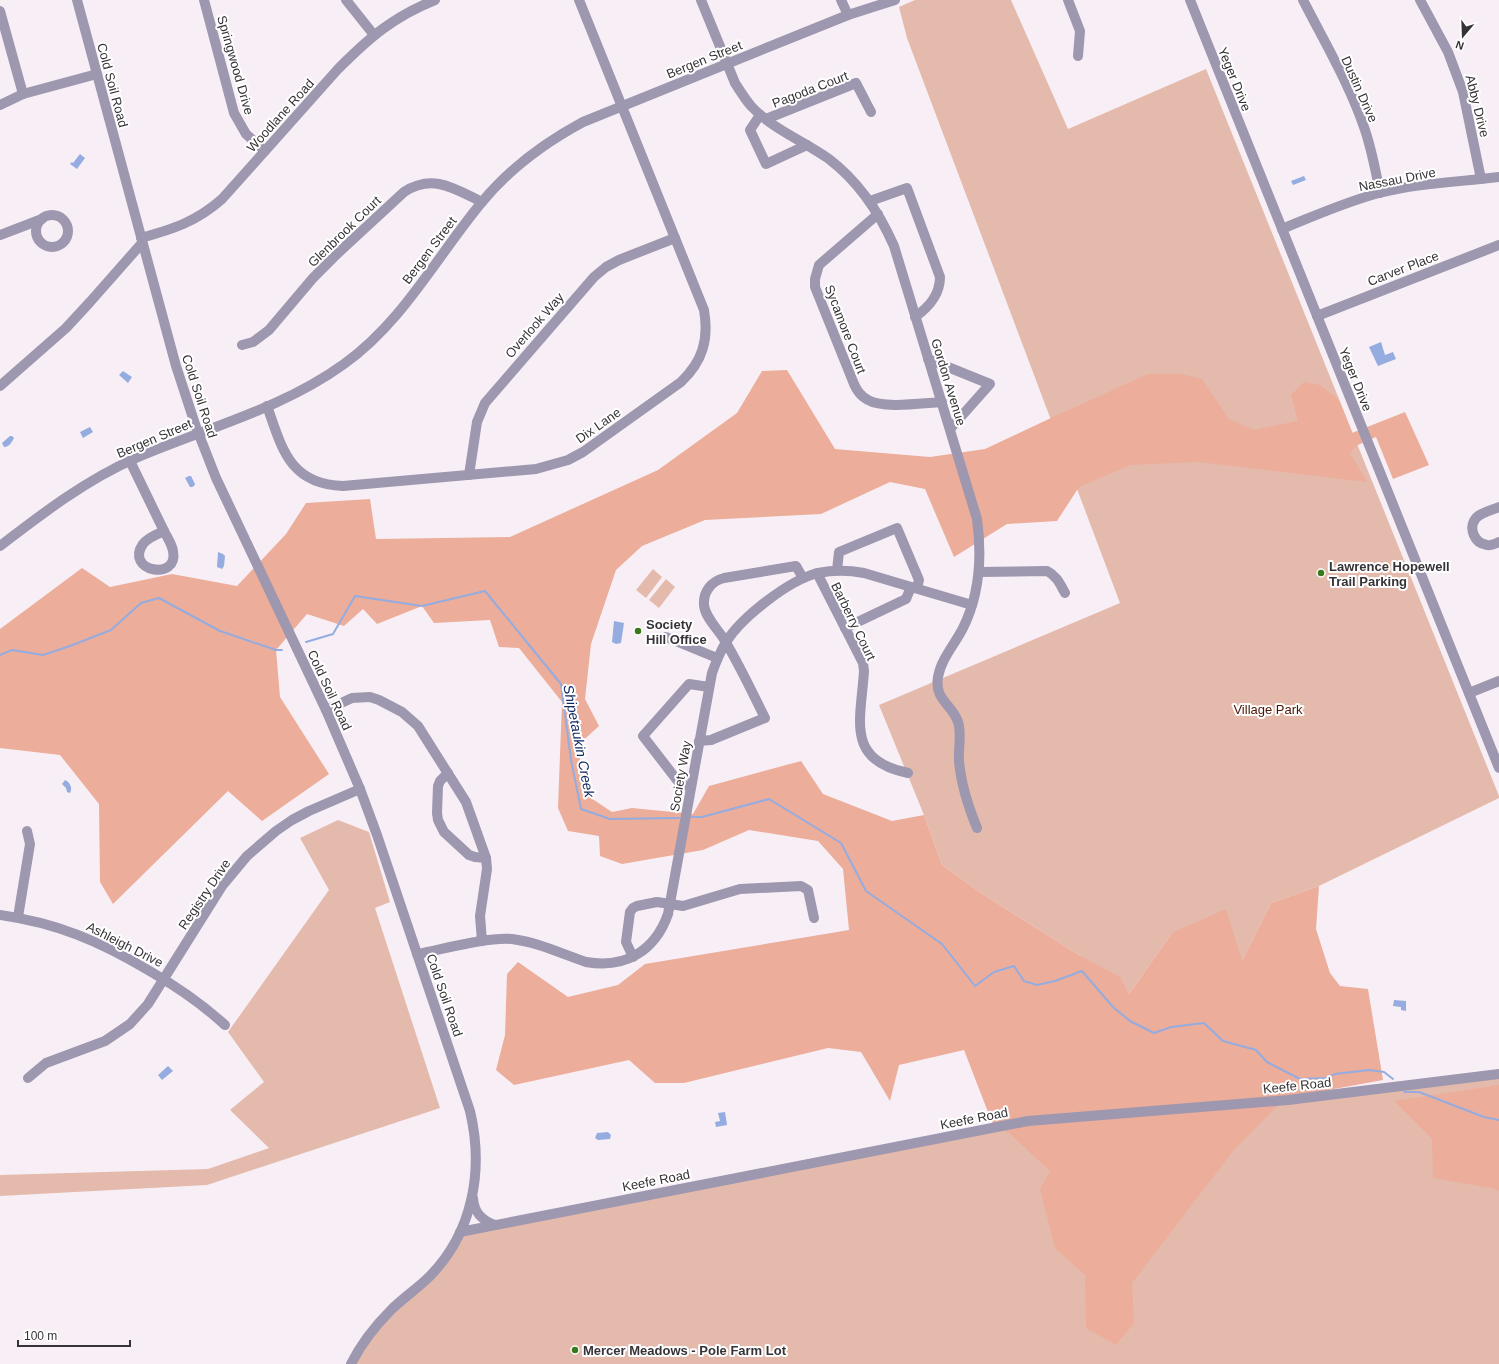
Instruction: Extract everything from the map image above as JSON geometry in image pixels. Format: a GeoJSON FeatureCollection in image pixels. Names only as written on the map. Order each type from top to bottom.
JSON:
{"type":"FeatureCollection","features":[{"type":"Feature","properties":{"kind":"street","name":"Cold Soil Road"},"geometry":{"type":"LineString","coordinates":[[77,0],[176,366],[198,433],[215,476],[326,710],[360,789],[418,954],[474,1126],[477,1158],[476,1176],[472,1195],[460,1232],[442,1261],[420,1285],[379,1323],[365,1340],[351,1364]]}},
{"type":"Feature","properties":{"kind":"street","name":"Springwood Drive"},"geometry":{"type":"LineString","coordinates":[[204,0],[234,113],[246,134],[265,151]]}},
{"type":"Feature","properties":{"kind":"street"},"geometry":{"type":"LineString","coordinates":[[346,0],[374,35]]}},
{"type":"Feature","properties":{"kind":"street","name":"Woodlane Road"},"geometry":{"type":"LineString","coordinates":[[142,240],[181,226],[210,210],[222,199],[338,69],[374,35],[398,17],[435,0]]}},
{"type":"Feature","properties":{"kind":"street"},"geometry":{"type":"LineString","coordinates":[[579,0],[622,106]]}},
{"type":"Feature","properties":{"kind":"street","name":"Gordon Avenue"},"geometry":{"type":"LineString","coordinates":[[701,0],[735,83],[742,95],[763,117],[807,145],[844,172],[870,201],[894,246],[977,519],[979,537],[979,572],[972,604],[964,628],[941,666],[937,679],[940,696],[955,715],[960,729],[960,776],[977,828]]}},
{"type":"Feature","properties":{"kind":"street"},"geometry":{"type":"LineString","coordinates":[[841,0],[848,15]]}},
{"type":"Feature","properties":{"kind":"street","name":"Bergen Street"},"geometry":{"type":"LineString","coordinates":[[0,546],[52,506],[75,491],[130,461],[285,399],[323,379],[346,363],[378,335],[397,315],[482,202],[501,180],[542,146],[583,122],[848,15],[895,0]]}},
{"type":"Feature","properties":{"kind":"street"},"geometry":{"type":"LineString","coordinates":[[1068,0],[1080,31],[1078,56]]}},
{"type":"Feature","properties":{"kind":"street","name":"Yeger Drive"},"geometry":{"type":"LineString","coordinates":[[1190,0],[1499,768]]}},
{"type":"Feature","properties":{"kind":"street","name":"Dustin Drive"},"geometry":{"type":"LineString","coordinates":[[1304,0],[1354,103],[1365,130],[1373,157],[1380,193]]}},
{"type":"Feature","properties":{"kind":"street","name":"Abby Drive"},"geometry":{"type":"LineString","coordinates":[[1420,0],[1448,52],[1463,92],[1481,179]]}},
{"type":"Feature","properties":{"kind":"street"},"geometry":{"type":"LineString","coordinates":[[0,11],[23,94]]}},
{"type":"Feature","properties":{"kind":"street"},"geometry":{"type":"LineString","coordinates":[[0,105],[23,94],[96,74]]}},
{"type":"Feature","properties":{"kind":"street","name":"Pagoda Court"},"geometry":{"type":"LineString","coordinates":[[763,117],[856,83],[872,112]]}},
{"type":"Feature","properties":{"kind":"street","name":"Dix Lane"},"geometry":{"type":"LineString","coordinates":[[267,406],[284,452],[290,461],[304,474],[323,483],[343,486],[536,469],[568,460],[590,448],[681,382],[696,366],[701,355],[706,333],[704,310],[622,106]]}},
{"type":"Feature","properties":{"kind":"street"},"geometry":{"type":"LineString","coordinates":[[763,117],[750,130],[766,164],[807,145]]}},
{"type":"Feature","properties":{"kind":"street","name":"Nassau Drive"},"geometry":{"type":"LineString","coordinates":[[1282,229],[1351,202],[1380,193],[1404,188],[1499,177]]}},
{"type":"Feature","properties":{"kind":"street","name":"Glenbrook Court"},"geometry":{"type":"LineString","coordinates":[[242,346],[253,342],[269,330],[295,299],[337,254],[404,192],[412,187],[421,184],[438,183],[482,202]]}},
{"type":"Feature","properties":{"kind":"street"},"geometry":{"type":"LineString","coordinates":[[870,201],[907,188],[940,278],[938,292],[924,311],[915,317]]}},
{"type":"Feature","properties":{"kind":"street","name":"Sycamore Court"},"geometry":{"type":"LineString","coordinates":[[878,214],[819,265],[814,279],[815,286],[854,384],[862,396],[876,404],[883,405],[942,402]]}},
{"type":"Feature","properties":{"kind":"street"},"geometry":{"type":"LineString","coordinates":[[0,235],[42,219]]}},
{"type":"Feature","properties":{"kind":"street","name":"Overlook Way"},"geometry":{"type":"LineString","coordinates":[[469,475],[477,422],[485,403],[587,284],[606,267],[619,260],[675,238]]}},
{"type":"Feature","properties":{"kind":"street"},"geometry":{"type":"LineString","coordinates":[[0,386],[66,328],[142,240]]}},
{"type":"Feature","properties":{"kind":"street","name":"Carver Place"},"geometry":{"type":"LineString","coordinates":[[1317,316],[1498,249]]}},
{"type":"Feature","properties":{"kind":"street"},"geometry":{"type":"LineString","coordinates":[[928,359],[990,384],[950,429]]}},
{"type":"Feature","properties":{"kind":"street"},"geometry":{"type":"LineString","coordinates":[[130,461],[164,531]]}},
{"type":"Feature","properties":{"kind":"street"},"geometry":{"type":"LineString","coordinates":[[1499,507],[1480,514],[1475,518],[1472,530],[1474,535],[1481,543],[1492,545],[1499,542]]}},
{"type":"Feature","properties":{"kind":"street"},"geometry":{"type":"LineString","coordinates":[[837,570],[839,552],[897,528],[919,580],[906,599],[845,628]]}},
{"type":"Feature","properties":{"kind":"street"},"geometry":{"type":"LineString","coordinates":[[699,742],[711,740],[766,718],[726,642],[706,613],[704,606],[706,593],[714,582],[724,578],[796,566],[803,578]]}},
{"type":"Feature","properties":{"kind":"street","name":"Society Way"},"geometry":{"type":"LineString","coordinates":[[418,954],[497,939],[512,939],[524,941],[596,964],[618,962],[633,957],[651,944],[659,934],[664,924],[670,904],[709,687],[717,658],[734,631],[761,606],[786,587],[803,578],[817,573],[837,570],[864,573],[972,604]]}},
{"type":"Feature","properties":{"kind":"street"},"geometry":{"type":"LineString","coordinates":[[979,572],[1047,571],[1058,578],[1065,593]]}},
{"type":"Feature","properties":{"kind":"street","name":"Barberry Court"},"geometry":{"type":"LineString","coordinates":[[817,573],[863,664],[864,671],[860,729],[864,746],[875,759],[885,765],[908,773]]}},
{"type":"Feature","properties":{"kind":"street"},"geometry":{"type":"LineString","coordinates":[[666,637],[717,658]]}},
{"type":"Feature","properties":{"kind":"street"},"geometry":{"type":"LineString","coordinates":[[1469,693],[1499,681]]}},
{"type":"Feature","properties":{"kind":"street"},"geometry":{"type":"LineString","coordinates":[[691,787],[680,784],[643,736],[689,684],[709,687]]}},
{"type":"Feature","properties":{"kind":"street"},"geometry":{"type":"LineString","coordinates":[[326,710],[344,700],[362,696],[379,700],[397,709],[418,726],[466,802],[486,858],[487,869],[480,916],[482,942]]}},
{"type":"Feature","properties":{"kind":"street"},"geometry":{"type":"LineString","coordinates":[[448,773],[438,786],[437,814],[441,827],[444,832],[474,857],[486,858]]}},
{"type":"Feature","properties":{"kind":"street","name":"Registry Drive"},"geometry":{"type":"LineString","coordinates":[[28,1078],[46,1063],[91,1047],[118,1033],[140,1014],[164,979],[222,886],[247,856],[271,835],[292,820],[360,789]]}},
{"type":"Feature","properties":{"kind":"street"},"geometry":{"type":"LineString","coordinates":[[18,917],[30,844],[27,831]]}},
{"type":"Feature","properties":{"kind":"street"},"geometry":{"type":"LineString","coordinates":[[633,957],[626,942],[630,912],[637,906],[657,902],[683,906],[740,889],[801,886],[808,890],[814,918]]}},
{"type":"Feature","properties":{"kind":"street","name":"Ashleigh Drive"},"geometry":{"type":"LineString","coordinates":[[0,915],[18,917],[48,924],[84,936],[119,953],[192,997],[225,1025]]}},
{"type":"Feature","properties":{"kind":"street","name":"Keefe Road"},"geometry":{"type":"LineString","coordinates":[[460,1232],[1009,1124],[1068,1117],[1288,1100],[1499,1074]]}},
{"type":"Feature","properties":{"kind":"street"},"geometry":{"type":"LineString","coordinates":[[472,1195],[473,1204],[478,1215],[489,1223],[495,1225]]}},
{"type":"Feature","properties":{"kind":"green space","name":"Village Park"},"geometry":{"type":"Polygon","coordinates":[[[915,0],[1011,0],[1068,129],[1206,69],[1499,796],[1499,798],[1319,886],[1271,903],[1242,961],[1172,933],[1129,994],[1079,955],[984,895],[942,865],[924,815],[879,705],[1120,603],[907,38],[899,7],[915,0]]]}},
{"type":"Feature","properties":{"kind":"green space"},"geometry":{"type":"Polygon","coordinates":[[[653,569],[662,577],[646,598],[636,590],[653,569]]]}},
{"type":"Feature","properties":{"kind":"green space"},"geometry":{"type":"Polygon","coordinates":[[[666,579],[675,587],[659,608],[649,600],[666,579]]]}},
{"type":"Feature","properties":{"kind":"green space"},"geometry":{"type":"Polygon","coordinates":[[[338,820],[369,832],[390,902],[375,908],[440,1108],[207,1185],[0,1196],[0,1175],[208,1169],[269,1148],[230,1110],[264,1082],[228,1032],[329,890],[300,838],[338,820]]]}},
{"type":"Feature","properties":{"kind":"green space"},"geometry":{"type":"Polygon","coordinates":[[[1499,1076],[1499,1364],[351,1364],[355,1356],[420,1285],[460,1232],[993,1125],[1499,1076]]]}},
{"type":"Feature","properties":{"kind":"shaded area"},"geometry":{"type":"Polygon","coordinates":[[[787,370],[835,449],[930,457],[985,449],[1148,374],[1181,374],[1202,379],[1229,419],[1253,430],[1298,421],[1291,395],[1304,382],[1320,385],[1339,400],[1352,433],[1405,412],[1429,465],[1393,479],[1376,437],[1358,445],[1350,453],[1367,482],[1199,462],[1130,465],[1079,487],[1057,521],[1007,524],[954,557],[925,489],[890,482],[821,514],[705,520],[642,546],[616,570],[591,644],[585,699],[599,726],[577,746],[588,796],[612,812],[632,808],[693,814],[709,786],[801,761],[823,794],[892,821],[924,815],[942,865],[984,895],[1079,955],[1120,977],[1129,994],[1172,933],[1226,909],[1242,961],[1271,903],[1319,886],[1316,929],[1330,973],[1340,986],[1368,989],[1383,1080],[1285,1098],[1233,1151],[1132,1283],[1134,1323],[1116,1345],[1086,1328],[1085,1275],[1055,1248],[1040,1189],[1050,1171],[1009,1133],[993,1125],[964,1050],[899,1065],[890,1101],[861,1052],[828,1048],[684,1083],[655,1083],[629,1060],[514,1085],[496,1070],[505,1035],[507,974],[518,962],[568,997],[618,985],[645,964],[849,930],[843,869],[818,841],[749,830],[703,850],[622,864],[600,856],[599,836],[568,831],[558,808],[562,702],[519,648],[499,647],[490,620],[434,623],[422,606],[377,624],[363,609],[344,626],[307,614],[276,650],[280,697],[329,774],[262,821],[228,791],[113,904],[100,882],[99,804],[60,755],[0,748],[0,629],[82,568],[110,587],[172,574],[237,586],[286,534],[306,503],[370,499],[376,539],[510,537],[658,470],[737,413],[762,371],[787,370]]]}},
{"type":"Feature","properties":{"kind":"shaded area"},"geometry":{"type":"Polygon","coordinates":[[[1499,1085],[1499,1191],[1496,1189],[1433,1178],[1432,1139],[1394,1101],[1499,1085]]]}},
{"type":"Feature","properties":{"kind":"water"},"geometry":{"type":"Polygon","coordinates":[[[80,154],[85,158],[77,169],[70,164],[72,162],[73,163],[80,154]]]}},
{"type":"Feature","properties":{"kind":"water"},"geometry":{"type":"Polygon","coordinates":[[[1304,176],[1306,180],[1293,185],[1291,181],[1304,176]]]}},
{"type":"Feature","properties":{"kind":"water"},"geometry":{"type":"Polygon","coordinates":[[[1381,342],[1385,355],[1393,352],[1396,359],[1378,366],[1369,347],[1381,342]]]}},
{"type":"Feature","properties":{"kind":"water"},"geometry":{"type":"Polygon","coordinates":[[[123,371],[132,377],[128,383],[119,375],[123,371]]]}},
{"type":"Feature","properties":{"kind":"water"},"geometry":{"type":"Polygon","coordinates":[[[90,427],[93,432],[83,438],[80,432],[90,427]]]}},
{"type":"Feature","properties":{"kind":"water"},"geometry":{"type":"Polygon","coordinates":[[[10,436],[14,438],[12,442],[4,447],[2,443],[10,436]]]}},
{"type":"Feature","properties":{"kind":"water"},"geometry":{"type":"Polygon","coordinates":[[[191,476],[195,484],[192,487],[190,487],[185,478],[191,476]]]}},
{"type":"Feature","properties":{"kind":"water"},"geometry":{"type":"Polygon","coordinates":[[[218,552],[225,556],[224,566],[222,569],[217,567],[218,552]]]}},
{"type":"Feature","properties":{"kind":"water"},"geometry":{"type":"Polygon","coordinates":[[[614,621],[624,623],[621,643],[616,644],[612,642],[614,621]]]}},
{"type":"Feature","properties":{"kind":"water"},"geometry":{"type":"Polygon","coordinates":[[[65,780],[70,785],[70,793],[67,792],[66,788],[62,784],[65,780]]]}},
{"type":"Feature","properties":{"kind":"water"},"geometry":{"type":"Polygon","coordinates":[[[1394,1000],[1406,1001],[1406,1011],[1401,1010],[1401,1007],[1393,1006],[1394,1000]]]}},
{"type":"Feature","properties":{"kind":"water"},"geometry":{"type":"Polygon","coordinates":[[[168,1066],[173,1071],[162,1080],[158,1075],[168,1066]]]}},
{"type":"Feature","properties":{"kind":"water"},"geometry":{"type":"Polygon","coordinates":[[[725,1112],[727,1125],[716,1127],[715,1122],[720,1121],[718,1113],[725,1112]]]}},
{"type":"Feature","properties":{"kind":"water"},"geometry":{"type":"Polygon","coordinates":[[[608,1132],[611,1135],[610,1139],[598,1140],[595,1138],[597,1133],[608,1132]]]}},
{"type":"Feature","properties":{"kind":"waterway","name":"Shipetaukin Creek"},"geometry":{"type":"LineString","coordinates":[[306,642],[333,634],[355,596],[422,606],[485,591],[561,684],[571,760],[581,809],[610,819],[679,818]]}},
{"type":"Feature","properties":{"kind":"waterway","name":"Shipetaukin Creek"},"geometry":{"type":"LineString","coordinates":[[0,655],[12,650],[43,655],[70,646],[111,630],[141,603],[159,598],[220,631],[276,650],[282,650]]}},
{"type":"Feature","properties":{"kind":"waterway","name":"Shipetaukin Creek"},"geometry":{"type":"LineString","coordinates":[[692,817],[702,817],[769,799],[841,843],[866,891],[942,944],[975,986],[994,972],[1014,966],[1024,981],[1037,985],[1055,981],[1082,971],[1113,1007],[1130,1021],[1154,1033],[1171,1027],[1204,1023],[1223,1041],[1256,1050],[1267,1062],[1300,1079],[1326,1078],[1335,1074],[1369,1070],[1384,1072],[1393,1079]]}},
{"type":"Feature","properties":{"kind":"waterway","name":"Shipetaukin Creek"},"geometry":{"type":"LineString","coordinates":[[1404,1092],[1419,1092],[1484,1117],[1499,1120]]}},
{"type":"Feature","properties":{"kind":"place","name":"Lawrence Hopewell Trail Parking"},"geometry":{"type":"Point","coordinates":[1321,573]}},
{"type":"Feature","properties":{"kind":"place","name":"Society Hill Office"},"geometry":{"type":"Point","coordinates":[638,631]}},
{"type":"Feature","properties":{"kind":"place","name":"Mercer Meadows - Pole Farm Lot"},"geometry":{"type":"Point","coordinates":[575,1350]}}]}
